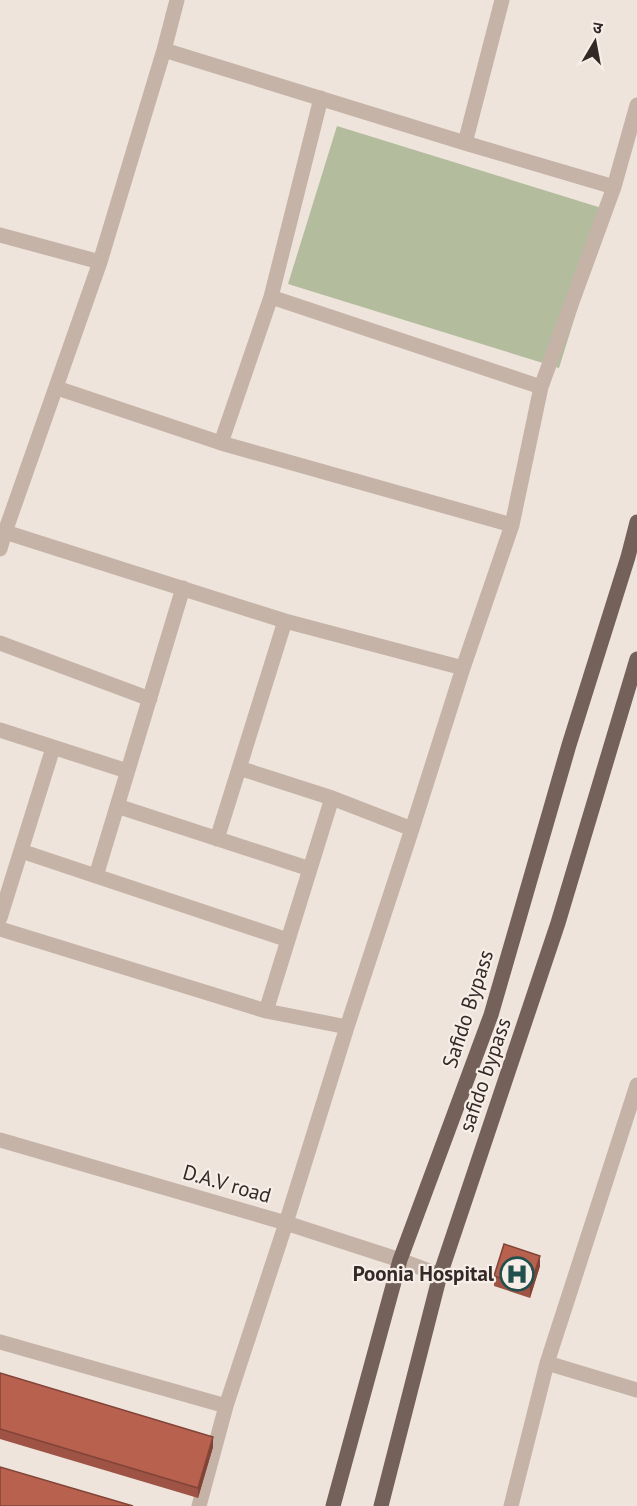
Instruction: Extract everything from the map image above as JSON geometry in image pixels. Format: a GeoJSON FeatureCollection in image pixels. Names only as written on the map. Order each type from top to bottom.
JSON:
{"type":"FeatureCollection","features":[{"type":"Feature","properties":{"kind":"main road","name":"Safido Bypass"},"geometry":{"type":"LineString","coordinates":[[333,1506],[400,1260],[491,1015],[569,745],[637,522]]}},
{"type":"Feature","properties":{"kind":"main road","name":"safido bypass"},"geometry":{"type":"LineString","coordinates":[[381,1506],[440,1275],[558,923],[637,659]]}},
{"type":"Feature","properties":{"kind":"street"},"geometry":{"type":"LineString","coordinates":[[0,549],[100,262],[177,0]]}},
{"type":"Feature","properties":{"kind":"street"},"geometry":{"type":"LineString","coordinates":[[465,143],[502,0]]}},
{"type":"Feature","properties":{"kind":"street"},"geometry":{"type":"LineString","coordinates":[[164,50],[614,187]]}},
{"type":"Feature","properties":{"kind":"street"},"geometry":{"type":"LineString","coordinates":[[221,443],[272,297],[321,98]]}},
{"type":"Feature","properties":{"kind":"street"},"geometry":{"type":"LineString","coordinates":[[199,1506],[226,1406],[463,668],[512,525],[541,387],[614,187],[637,105]]}},
{"type":"Feature","properties":{"kind":"street"},"geometry":{"type":"LineString","coordinates":[[0,235],[100,262]]}},
{"type":"Feature","properties":{"kind":"street"},"geometry":{"type":"LineString","coordinates":[[272,297],[541,387]]}},
{"type":"Feature","properties":{"kind":"street"},"geometry":{"type":"LineString","coordinates":[[57,388],[221,443],[512,525]]}},
{"type":"Feature","properties":{"kind":"street"},"geometry":{"type":"LineString","coordinates":[[5,532],[285,621],[463,668]]}},
{"type":"Feature","properties":{"kind":"street"},"geometry":{"type":"LineString","coordinates":[[96,876],[183,588]]}},
{"type":"Feature","properties":{"kind":"street"},"geometry":{"type":"LineString","coordinates":[[217,838],[285,621]]}},
{"type":"Feature","properties":{"kind":"street"},"geometry":{"type":"LineString","coordinates":[[0,643],[150,699]]}},
{"type":"Feature","properties":{"kind":"street"},"geometry":{"type":"LineString","coordinates":[[0,730],[127,771]]}},
{"type":"Feature","properties":{"kind":"street"},"geometry":{"type":"LineString","coordinates":[[0,918],[53,748]]}},
{"type":"Feature","properties":{"kind":"street"},"geometry":{"type":"LineString","coordinates":[[239,768],[332,798],[412,829]]}},
{"type":"Feature","properties":{"kind":"street"},"geometry":{"type":"LineString","coordinates":[[266,1011],[332,798]]}},
{"type":"Feature","properties":{"kind":"street"},"geometry":{"type":"LineString","coordinates":[[117,806],[310,869]]}},
{"type":"Feature","properties":{"kind":"street"},"geometry":{"type":"LineString","coordinates":[[21,851],[288,940]]}},
{"type":"Feature","properties":{"kind":"street"},"geometry":{"type":"LineString","coordinates":[[0,929],[266,1011],[347,1027]]}},
{"type":"Feature","properties":{"kind":"street"},"geometry":{"type":"LineString","coordinates":[[511,1506],[548,1362],[637,1085]]}},
{"type":"Feature","properties":{"kind":"street","name":"D.A.V road"},"geometry":{"type":"LineString","coordinates":[[0,1140],[286,1223],[440,1275]]}},
{"type":"Feature","properties":{"kind":"street"},"geometry":{"type":"LineString","coordinates":[[0,1342],[226,1406]]}},
{"type":"Feature","properties":{"kind":"street"},"geometry":{"type":"LineString","coordinates":[[548,1362],[637,1390]]}},
{"type":"Feature","properties":{"kind":"green space"},"geometry":{"type":"Polygon","coordinates":[[[337,126],[608,210],[559,368],[288,284],[337,126]]]}},
{"type":"Feature","properties":{"kind":"building"},"geometry":{"type":"Polygon","coordinates":[[[504,1244],[540,1256],[530,1287],[494,1276],[504,1244]]]}},
{"type":"Feature","properties":{"kind":"building"},"geometry":{"type":"Polygon","coordinates":[[[0,1373],[213,1437],[198,1488],[0,1429],[0,1373]]]}},
{"type":"Feature","properties":{"kind":"building"},"geometry":{"type":"Polygon","coordinates":[[[0,1467],[133,1506],[0,1506],[0,1467]]]}},
{"type":"Feature","properties":{"kind":"place","name":"Poonia Hospital"},"geometry":{"type":"Point","coordinates":[517,1274]}}]}
